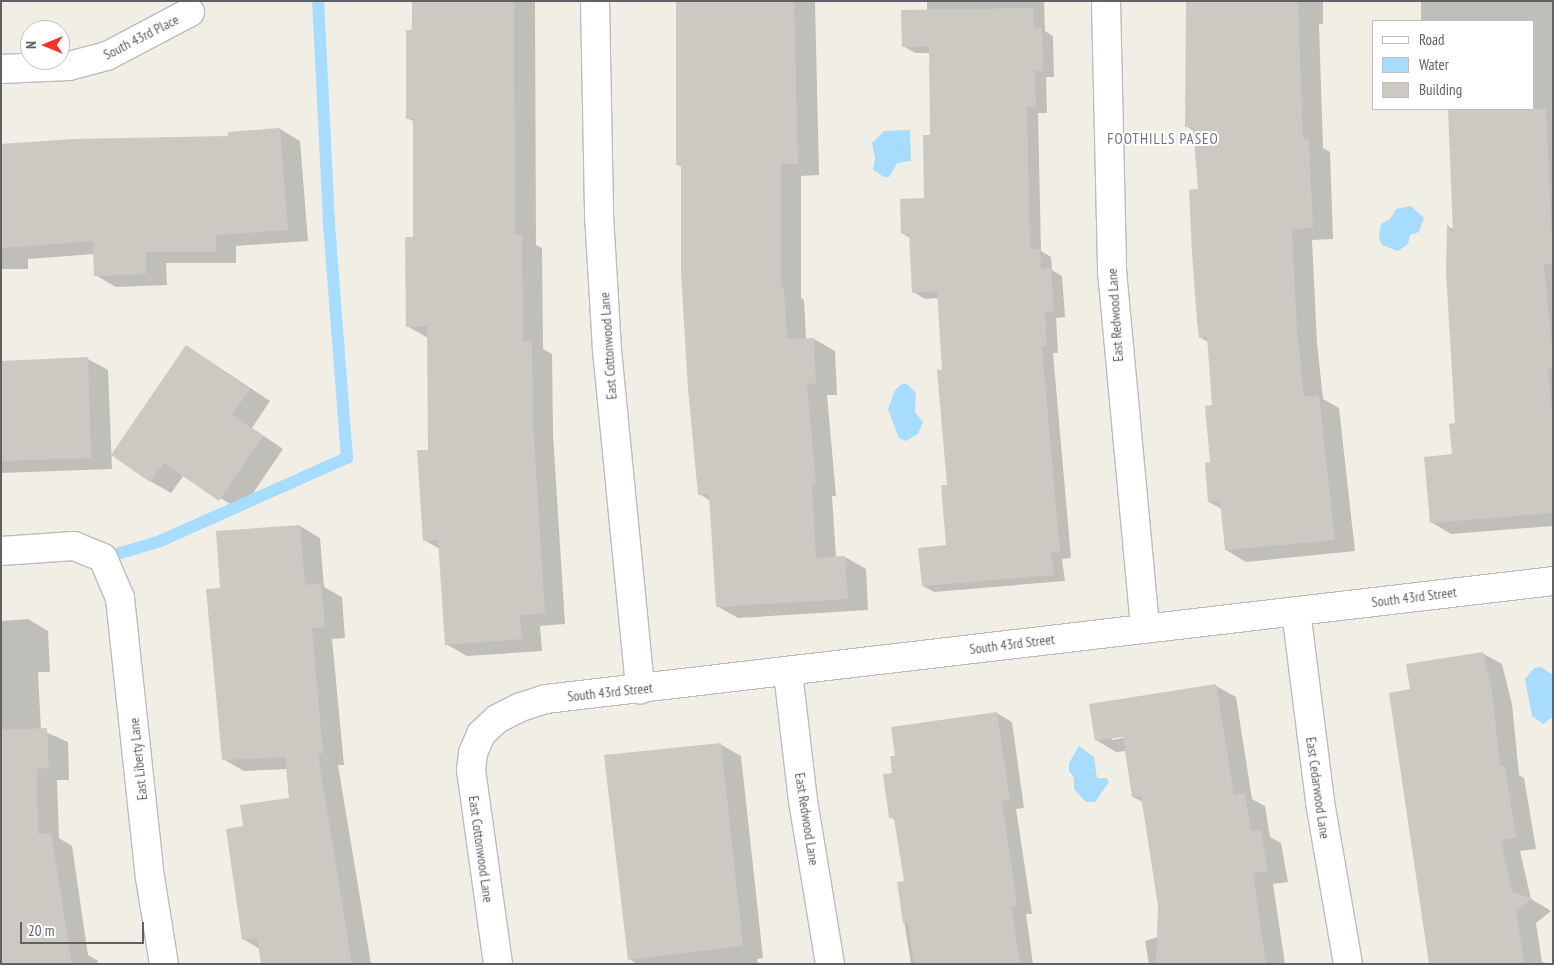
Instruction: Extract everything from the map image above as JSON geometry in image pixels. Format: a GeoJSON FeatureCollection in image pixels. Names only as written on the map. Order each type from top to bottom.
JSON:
{"type":"FeatureCollection","features":[{"type":"Feature","properties":{"kind":"street","name":"East Cottonwood Lane"},"geometry":{"type":"LineString","coordinates":[[594,1],[599,215],[607,350],[640,689]]}},
{"type":"Feature","properties":{"kind":"street","name":"East Redwood Lane"},"geometry":{"type":"LineString","coordinates":[[1106,1],[1112,271],[1145,627]]}},
{"type":"Feature","properties":{"kind":"street","name":"South 43rd Place"},"geometry":{"type":"LineString","coordinates":[[1,69],[69,66],[107,56],[190,12]]}},
{"type":"Feature","properties":{"kind":"street","name":"East Liberty Lane"},"geometry":{"type":"LineString","coordinates":[[1,551],[74,546],[103,558],[120,598],[150,876],[164,964]]}},
{"type":"Feature","properties":{"kind":"street","name":"South 43rd Street"},"geometry":{"type":"LineString","coordinates":[[481,734],[497,719],[546,699],[788,673],[1145,627],[1553,581]]}},
{"type":"Feature","properties":{"kind":"street","name":"East Cedarwood Lane"},"geometry":{"type":"LineString","coordinates":[[1296,610],[1320,802],[1348,964]]}},
{"type":"Feature","properties":{"kind":"street","name":"East Redwood Lane"},"geometry":{"type":"LineString","coordinates":[[788,673],[803,801],[830,964]]}},
{"type":"Feature","properties":{"kind":"street","name":"East Cottonwood Lane"},"geometry":{"type":"LineString","coordinates":[[481,734],[473,753],[472,785],[498,964]]}},
{"type":"Feature","properties":{"kind":"water"},"geometry":{"type":"Polygon","coordinates":[[[910,130],[911,161],[897,163],[889,177],[884,177],[873,170],[875,158],[872,143],[884,131],[910,130]]]}},
{"type":"Feature","properties":{"kind":"water"},"geometry":{"type":"Polygon","coordinates":[[[1411,206],[1424,218],[1419,232],[1410,235],[1408,244],[1398,251],[1382,245],[1379,238],[1381,224],[1390,219],[1396,209],[1411,206]]]}},
{"type":"Feature","properties":{"kind":"water"},"geometry":{"type":"Polygon","coordinates":[[[902,384],[907,384],[916,393],[915,412],[923,422],[918,434],[906,441],[899,438],[888,409],[895,390],[902,384]]]}},
{"type":"Feature","properties":{"kind":"water"},"geometry":{"type":"Polygon","coordinates":[[[1541,667],[1553,675],[1553,717],[1543,724],[1532,716],[1525,679],[1534,668],[1541,667]]]}},
{"type":"Feature","properties":{"kind":"water"},"geometry":{"type":"Polygon","coordinates":[[[1079,746],[1094,757],[1097,778],[1107,778],[1109,782],[1095,802],[1086,802],[1074,789],[1074,778],[1069,771],[1069,763],[1079,746]]]}},
{"type":"Feature","properties":{"kind":"building"},"geometry":{"type":"Polygon","coordinates":[[[412,1],[514,1],[515,235],[522,235],[523,341],[532,341],[533,422],[545,613],[520,615],[522,639],[445,645],[438,540],[423,541],[417,450],[428,450],[427,326],[406,327],[405,237],[413,237],[413,119],[406,119],[406,30],[412,30],[412,1]]]}},
{"type":"Feature","properties":{"kind":"building"},"geometry":{"type":"Polygon","coordinates":[[[676,1],[794,1],[798,164],[781,164],[781,287],[784,287],[787,339],[814,338],[816,383],[807,384],[816,484],[812,485],[816,558],[845,556],[848,599],[716,607],[709,494],[698,495],[688,389],[681,273],[681,165],[676,165],[676,1]]]}},
{"type":"Feature","properties":{"kind":"building"},"geometry":{"type":"Polygon","coordinates":[[[1186,1],[1298,1],[1303,139],[1309,139],[1313,228],[1292,229],[1297,331],[1304,397],[1319,395],[1335,540],[1225,550],[1220,501],[1208,502],[1205,463],[1210,462],[1205,406],[1212,405],[1207,337],[1199,338],[1192,254],[1189,190],[1198,189],[1193,127],[1185,127],[1186,1]]]}},
{"type":"Feature","properties":{"kind":"building"},"geometry":{"type":"Polygon","coordinates":[[[1033,8],[1034,29],[1042,28],[1043,71],[1035,71],[1036,107],[1027,107],[1030,249],[1040,249],[1041,269],[1051,268],[1054,311],[1045,312],[1047,347],[1042,347],[1060,552],[1051,553],[1054,575],[922,586],[918,548],[946,545],[941,485],[947,485],[937,370],[942,370],[937,291],[912,293],[909,234],[901,234],[900,199],[924,198],[923,135],[930,135],[929,46],[902,47],[901,10],[1033,8]]]}},
{"type":"Feature","properties":{"kind":"building"},"geometry":{"type":"Polygon","coordinates":[[[1546,109],[1553,264],[1544,264],[1553,359],[1553,368],[1548,369],[1553,421],[1553,513],[1430,523],[1424,457],[1452,454],[1449,424],[1455,423],[1446,272],[1447,224],[1453,234],[1448,110],[1546,109]]]}},
{"type":"Feature","properties":{"kind":"building"},"geometry":{"type":"Polygon","coordinates":[[[280,128],[288,230],[216,235],[216,252],[146,252],[146,274],[94,276],[93,241],[1,248],[1,144],[73,139],[228,136],[228,132],[280,128]]]}},
{"type":"Feature","properties":{"kind":"building"},"geometry":{"type":"Polygon","coordinates":[[[186,345],[250,389],[232,415],[263,436],[219,501],[164,463],[150,482],[111,455],[186,345]]]}},
{"type":"Feature","properties":{"kind":"building"},"geometry":{"type":"Polygon","coordinates":[[[88,357],[91,458],[1,461],[1,361],[88,357]]]}},
{"type":"Feature","properties":{"kind":"building"},"geometry":{"type":"Polygon","coordinates":[[[300,525],[305,585],[321,583],[325,627],[312,628],[323,753],[318,754],[352,964],[261,964],[257,938],[242,940],[226,829],[243,826],[240,805],[289,798],[285,757],[222,760],[206,589],[220,588],[216,531],[300,525]]]}},
{"type":"Feature","properties":{"kind":"building"},"geometry":{"type":"Polygon","coordinates":[[[1483,652],[1492,691],[1500,766],[1505,766],[1516,838],[1501,840],[1512,892],[1532,898],[1516,912],[1525,964],[1429,964],[1389,693],[1410,689],[1406,664],[1483,652]]]}},
{"type":"Feature","properties":{"kind":"building"},"geometry":{"type":"Polygon","coordinates":[[[1216,684],[1234,795],[1245,793],[1251,831],[1261,830],[1268,871],[1253,873],[1266,964],[1156,964],[1158,906],[1141,796],[1132,797],[1123,737],[1095,741],[1089,704],[1216,684]]]}},
{"type":"Feature","properties":{"kind":"building"},"geometry":{"type":"Polygon","coordinates":[[[997,712],[1010,800],[1002,801],[1017,905],[1011,906],[1020,964],[914,964],[908,922],[903,923],[897,882],[904,881],[894,818],[889,818],[883,774],[892,773],[890,756],[895,756],[891,727],[997,712]]]}},
{"type":"Feature","properties":{"kind":"building"},"geometry":{"type":"Polygon","coordinates":[[[47,728],[49,768],[37,769],[38,834],[51,833],[72,964],[1,964],[1,730],[47,728]]]}},
{"type":"Feature","properties":{"kind":"building"},"geometry":{"type":"Polygon","coordinates":[[[721,743],[743,946],[628,960],[604,755],[721,743]]]}},
{"type":"Feature","properties":{"kind":"waterway"},"geometry":{"type":"LineString","coordinates":[[103,558],[158,542],[347,458],[329,223],[318,1]]}},
{"type":"Feature","properties":{"kind":"district","name":"FOOTHILLS PASEO"},"geometry":{"type":"Point","coordinates":[1163,139]}}]}
